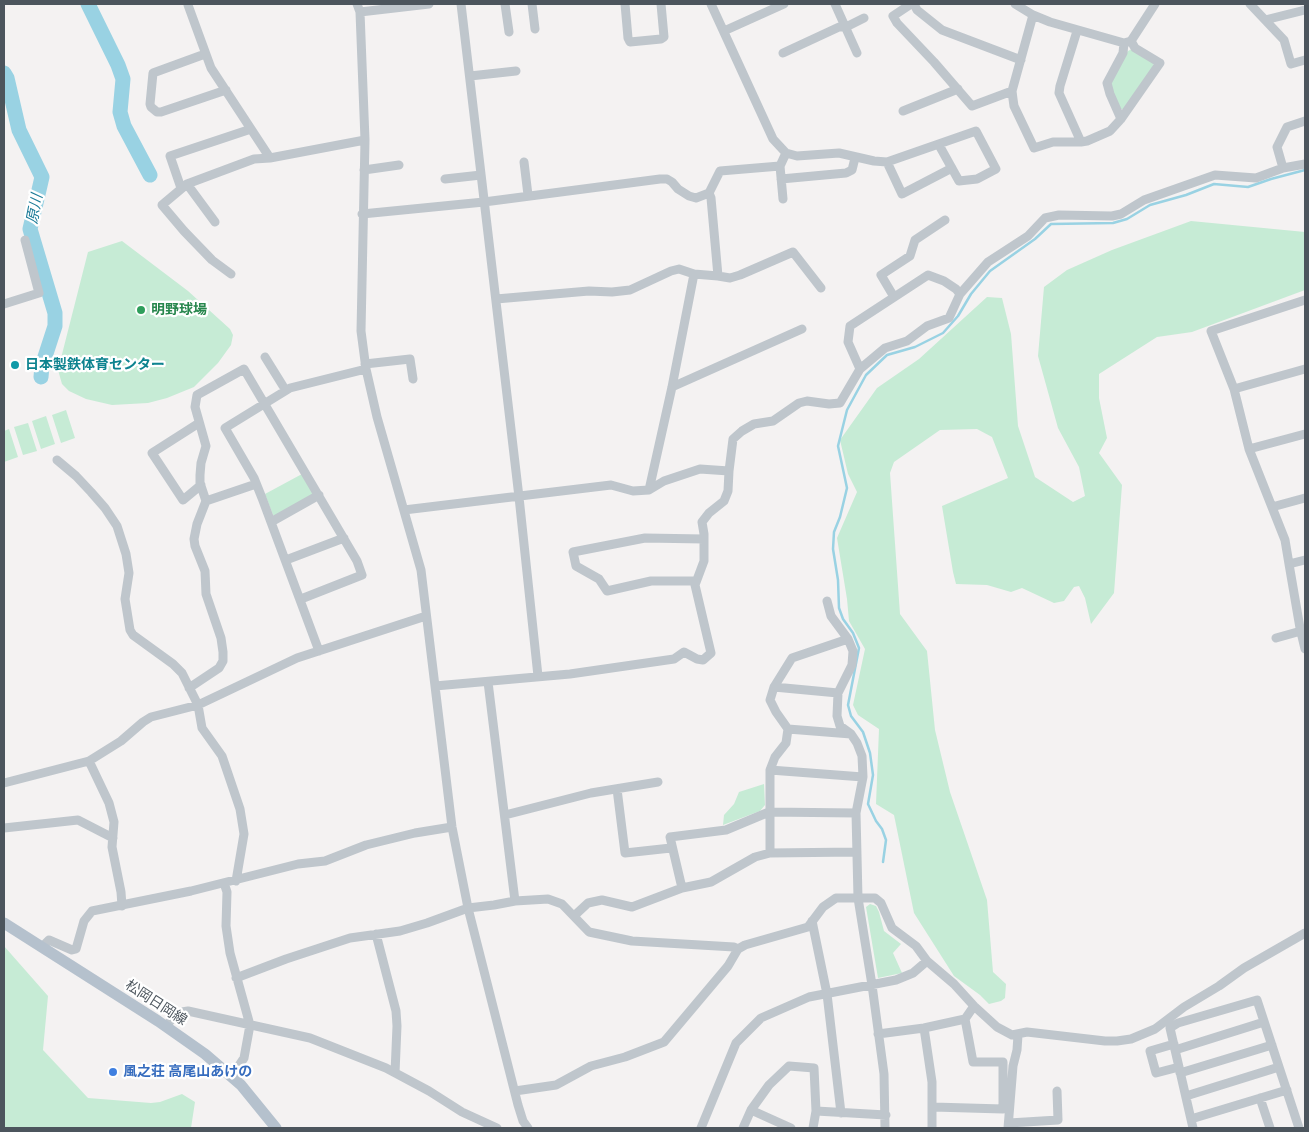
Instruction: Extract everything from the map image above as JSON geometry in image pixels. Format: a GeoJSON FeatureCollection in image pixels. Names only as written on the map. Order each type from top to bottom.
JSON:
{"type":"FeatureCollection","features":[{"type":"Feature","properties":{"kind":"main road","name":"松岡日岡線"},"geometry":{"type":"LineString","coordinates":[[4,923],[200,1050],[232,1076],[258,1104],[276,1128]]}},
{"type":"Feature","properties":{"kind":"street"},"geometry":{"type":"LineString","coordinates":[[429,4],[359,8],[365,140],[361,331],[366,367],[377,417],[421,570],[452,827],[468,908],[514,1091],[523,1121],[528,1128]]}},
{"type":"Feature","properties":{"kind":"street"},"geometry":{"type":"LineString","coordinates":[[461,4],[519,497],[538,676]]}},
{"type":"Feature","properties":{"kind":"street"},"geometry":{"type":"LineString","coordinates":[[505,4],[509,32]]}},
{"type":"Feature","properties":{"kind":"street"},"geometry":{"type":"LineString","coordinates":[[532,4],[535,30]]}},
{"type":"Feature","properties":{"kind":"street"},"geometry":{"type":"LineString","coordinates":[[625,4],[630,42],[664,37],[661,4]]}},
{"type":"Feature","properties":{"kind":"street"},"geometry":{"type":"LineString","coordinates":[[712,4],[773,139],[786,153],[797,156],[839,153],[856,158],[887,162],[976,131],[996,170],[977,179],[959,181],[939,145]]}},
{"type":"Feature","properties":{"kind":"street"},"geometry":{"type":"LineString","coordinates":[[724,31],[784,4]]}},
{"type":"Feature","properties":{"kind":"street"},"geometry":{"type":"LineString","coordinates":[[835,4],[857,53]]}},
{"type":"Feature","properties":{"kind":"street"},"geometry":{"type":"LineString","coordinates":[[1012,91],[972,106],[897,23],[893,16],[912,4],[942,30],[1021,60]]}},
{"type":"Feature","properties":{"kind":"street"},"geometry":{"type":"LineString","coordinates":[[1016,4],[1033,15],[1077,31],[1127,42],[1160,63],[1121,119],[1110,131],[1081,142],[1053,142],[1034,148],[1014,106],[1012,91],[1033,15]]}},
{"type":"Feature","properties":{"kind":"street"},"geometry":{"type":"LineString","coordinates":[[1121,119],[1107,83],[1127,42],[1155,4]]}},
{"type":"Feature","properties":{"kind":"street"},"geometry":{"type":"LineString","coordinates":[[1250,4],[1284,40],[1291,64],[1305,60]]}},
{"type":"Feature","properties":{"kind":"street"},"geometry":{"type":"LineString","coordinates":[[188,5],[211,68],[270,158]]}},
{"type":"Feature","properties":{"kind":"street"},"geometry":{"type":"LineString","coordinates":[[1265,20],[1305,10]]}},
{"type":"Feature","properties":{"kind":"street"},"geometry":{"type":"LineString","coordinates":[[784,53],[864,18]]}},
{"type":"Feature","properties":{"kind":"street"},"geometry":{"type":"LineString","coordinates":[[1077,31],[1059,93],[1081,142]]}},
{"type":"Feature","properties":{"kind":"street"},"geometry":{"type":"LineString","coordinates":[[205,54],[153,73],[151,107],[157,112],[161,112],[226,90]]}},
{"type":"Feature","properties":{"kind":"street"},"geometry":{"type":"LineString","coordinates":[[470,76],[516,71]]}},
{"type":"Feature","properties":{"kind":"street"},"geometry":{"type":"LineString","coordinates":[[903,111],[958,90]]}},
{"type":"Feature","properties":{"kind":"street"},"geometry":{"type":"LineString","coordinates":[[1283,168],[1277,147],[1280,140],[1287,127],[1305,121]]}},
{"type":"Feature","properties":{"kind":"street"},"geometry":{"type":"LineString","coordinates":[[216,221],[184,186],[170,156],[251,128]]}},
{"type":"Feature","properties":{"kind":"street"},"geometry":{"type":"LineString","coordinates":[[231,274],[212,260],[162,205],[184,186],[254,159],[270,158],[365,140]]}},
{"type":"Feature","properties":{"kind":"street"},"geometry":{"type":"LineString","coordinates":[[783,199],[780,166],[786,153]]}},
{"type":"Feature","properties":{"kind":"street"},"geometry":{"type":"LineString","coordinates":[[781,179],[846,173],[852,170],[856,158]]}},
{"type":"Feature","properties":{"kind":"street"},"geometry":{"type":"LineString","coordinates":[[524,162],[528,196]]}},
{"type":"Feature","properties":{"kind":"street"},"geometry":{"type":"LineString","coordinates":[[887,162],[902,194],[952,168]]}},
{"type":"Feature","properties":{"kind":"street"},"geometry":{"type":"LineString","coordinates":[[435,686],[488,682],[674,660],[684,652],[697,660],[703,660],[711,653],[695,585],[704,561],[702,522],[709,513],[724,502],[728,491],[728,471],[733,439],[742,431],[754,424],[773,421],[799,403],[807,401],[829,404],[840,403],[860,370],[885,348],[907,341],[927,326],[949,318],[960,294],[988,262],[1028,236],[1045,218],[1059,215],[1121,214],[1144,200],[1215,175],[1256,178],[1283,168],[1305,164]]}},
{"type":"Feature","properties":{"kind":"street"},"geometry":{"type":"LineString","coordinates":[[364,170],[398,165]]}},
{"type":"Feature","properties":{"kind":"street"},"geometry":{"type":"LineString","coordinates":[[362,214],[484,202],[667,179],[689,196],[696,198],[709,193],[720,171],[780,166]]}},
{"type":"Feature","properties":{"kind":"street"},"geometry":{"type":"LineString","coordinates":[[444,179],[481,175]]}},
{"type":"Feature","properties":{"kind":"street"},"geometry":{"type":"LineString","coordinates":[[709,193],[718,276]]}},
{"type":"Feature","properties":{"kind":"street"},"geometry":{"type":"LineString","coordinates":[[894,297],[881,275],[910,256],[915,240],[946,220]]}},
{"type":"Feature","properties":{"kind":"street"},"geometry":{"type":"LineString","coordinates":[[4,304],[39,293],[25,240]]}},
{"type":"Feature","properties":{"kind":"street"},"geometry":{"type":"LineString","coordinates":[[496,299],[589,291],[612,292],[630,290],[679,269],[694,274],[730,278],[793,252],[821,288]]}},
{"type":"Feature","properties":{"kind":"street"},"geometry":{"type":"LineString","coordinates":[[650,490],[694,274]]}},
{"type":"Feature","properties":{"kind":"street"},"geometry":{"type":"LineString","coordinates":[[860,370],[848,342],[850,326],[928,275],[944,281],[960,294]]}},
{"type":"Feature","properties":{"kind":"street"},"geometry":{"type":"LineString","coordinates":[[1305,300],[1211,331],[1234,388],[1250,449],[1285,540],[1305,648]]}},
{"type":"Feature","properties":{"kind":"street"},"geometry":{"type":"LineString","coordinates":[[672,387],[802,329]]}},
{"type":"Feature","properties":{"kind":"street"},"geometry":{"type":"LineString","coordinates":[[265,357],[282,386]]}},
{"type":"Feature","properties":{"kind":"street"},"geometry":{"type":"LineString","coordinates":[[319,651],[272,522],[256,484],[224,428],[290,388],[366,367],[410,359],[413,379]]}},
{"type":"Feature","properties":{"kind":"street"},"geometry":{"type":"LineString","coordinates":[[189,688],[219,668],[223,661],[224,652],[206,594],[205,571],[194,539],[197,524],[206,501],[201,486],[201,463],[206,446],[195,407],[197,396],[244,369],[344,538],[357,561],[362,575],[301,599]]}},
{"type":"Feature","properties":{"kind":"street"},"geometry":{"type":"LineString","coordinates":[[1234,388],[1305,369]]}},
{"type":"Feature","properties":{"kind":"street"},"geometry":{"type":"LineString","coordinates":[[199,423],[152,453],[183,500],[201,486]]}},
{"type":"Feature","properties":{"kind":"street"},"geometry":{"type":"LineString","coordinates":[[1250,449],[1305,434]]}},
{"type":"Feature","properties":{"kind":"street"},"geometry":{"type":"LineString","coordinates":[[58,460],[91,492],[117,526],[126,554],[129,573],[126,599],[130,630],[133,635],[178,669],[198,705],[202,728],[222,756],[240,809],[244,834],[236,881]]}},
{"type":"Feature","properties":{"kind":"street"},"geometry":{"type":"LineString","coordinates":[[404,510],[610,485],[633,491],[650,490],[664,481],[700,469],[728,471]]}},
{"type":"Feature","properties":{"kind":"street"},"geometry":{"type":"LineString","coordinates":[[206,501],[256,484]]}},
{"type":"Feature","properties":{"kind":"street"},"geometry":{"type":"LineString","coordinates":[[272,522],[319,495]]}},
{"type":"Feature","properties":{"kind":"street"},"geometry":{"type":"LineString","coordinates":[[1272,507],[1305,498]]}},
{"type":"Feature","properties":{"kind":"street"},"geometry":{"type":"LineString","coordinates":[[286,560],[344,538]]}},
{"type":"Feature","properties":{"kind":"street"},"geometry":{"type":"LineString","coordinates":[[696,581],[651,581],[607,591],[599,579],[576,566],[573,552],[645,538],[704,539]]}},
{"type":"Feature","properties":{"kind":"street"},"geometry":{"type":"LineString","coordinates":[[1289,564],[1305,560]]}},
{"type":"Feature","properties":{"kind":"street"},"geometry":{"type":"LineString","coordinates":[[827,601],[831,616],[848,639],[853,651],[852,665],[838,693],[837,716],[840,726],[851,734],[862,756],[863,777],[856,813],[858,898],[884,1074],[886,1128]]}},
{"type":"Feature","properties":{"kind":"street"},"geometry":{"type":"LineString","coordinates":[[4,783],[89,760],[121,741],[143,722],[164,713],[198,705],[277,667],[319,651],[426,616]]}},
{"type":"Feature","properties":{"kind":"street"},"geometry":{"type":"LineString","coordinates":[[1276,638],[1302,629]]}},
{"type":"Feature","properties":{"kind":"street"},"geometry":{"type":"LineString","coordinates":[[770,853],[770,770],[775,757],[786,743],[788,729],[770,700],[774,687],[792,658],[848,639]]}},
{"type":"Feature","properties":{"kind":"street"},"geometry":{"type":"LineString","coordinates":[[488,682],[515,901]]}},
{"type":"Feature","properties":{"kind":"street"},"geometry":{"type":"LineString","coordinates":[[774,687],[838,693]]}},
{"type":"Feature","properties":{"kind":"street"},"geometry":{"type":"LineString","coordinates":[[788,729],[851,734]]}},
{"type":"Feature","properties":{"kind":"street"},"geometry":{"type":"LineString","coordinates":[[89,760],[109,803],[114,822],[112,847],[122,906]]}},
{"type":"Feature","properties":{"kind":"street"},"geometry":{"type":"LineString","coordinates":[[770,770],[863,777]]}},
{"type":"Feature","properties":{"kind":"street"},"geometry":{"type":"LineString","coordinates":[[505,815],[591,793],[658,782]]}},
{"type":"Feature","properties":{"kind":"street"},"geometry":{"type":"LineString","coordinates":[[617,789],[625,853],[671,848]]}},
{"type":"Feature","properties":{"kind":"street"},"geometry":{"type":"LineString","coordinates":[[682,888],[671,848],[670,837],[726,830],[769,812],[856,813]]}},
{"type":"Feature","properties":{"kind":"street"},"geometry":{"type":"LineString","coordinates":[[4,828],[78,820],[113,838]]}},
{"type":"Feature","properties":{"kind":"street"},"geometry":{"type":"LineString","coordinates":[[42,947],[49,940],[72,950],[76,949],[84,921],[92,911],[236,881],[298,864],[325,861],[366,845],[415,833],[452,827]]}},
{"type":"Feature","properties":{"kind":"street"},"geometry":{"type":"LineString","coordinates":[[574,916],[588,903],[602,900],[632,907],[682,888],[712,882],[755,857],[770,853],[856,852]]}},
{"type":"Feature","properties":{"kind":"street"},"geometry":{"type":"LineString","coordinates":[[224,883],[227,892],[226,926],[236,978],[250,1025],[244,1058],[232,1076]]}},
{"type":"Feature","properties":{"kind":"street"},"geometry":{"type":"LineString","coordinates":[[514,1091],[556,1085],[591,1066],[625,1057],[664,1042],[728,966],[738,949],[745,945],[808,927],[823,907],[836,898],[875,898],[882,903],[892,928],[916,946],[927,961],[954,984],[997,1027],[1012,1035],[1027,1032],[1105,1041],[1131,1039],[1155,1029],[1184,1007],[1244,968],[1305,933]]}},
{"type":"Feature","properties":{"kind":"street"},"geometry":{"type":"LineString","coordinates":[[236,978],[341,941],[400,931],[427,924],[468,908],[515,901],[548,899],[562,904],[590,932],[632,941],[734,947],[738,949]]}},
{"type":"Feature","properties":{"kind":"street"},"geometry":{"type":"LineString","coordinates":[[812,921],[827,994],[841,1113]]}},
{"type":"Feature","properties":{"kind":"street"},"geometry":{"type":"LineString","coordinates":[[376,934],[396,1010],[395,1073]]}},
{"type":"Feature","properties":{"kind":"street"},"geometry":{"type":"LineString","coordinates":[[701,1128],[736,1042],[761,1018],[809,997],[896,980],[913,973],[927,961]]}},
{"type":"Feature","properties":{"kind":"street"},"geometry":{"type":"LineString","coordinates":[[1287,1090],[1260,1098],[1192,1124],[1170,1028],[1178,1023],[1257,1000],[1287,1090],[1299,1128]]}},
{"type":"Feature","properties":{"kind":"street"},"geometry":{"type":"LineString","coordinates":[[878,1034],[924,1028],[965,1019],[974,1006]]}},
{"type":"Feature","properties":{"kind":"street"},"geometry":{"type":"LineString","coordinates":[[166,1027],[176,1013],[185,1011],[316,1040],[386,1068],[429,1091],[462,1112],[496,1128]]}},
{"type":"Feature","properties":{"kind":"street"},"geometry":{"type":"LineString","coordinates":[[933,1107],[1003,1109],[1003,1062],[973,1062],[965,1019]]}},
{"type":"Feature","properties":{"kind":"street"},"geometry":{"type":"LineString","coordinates":[[1264,1022],[1174,1047],[1150,1051],[1156,1073],[1180,1070],[1272,1045]]}},
{"type":"Feature","properties":{"kind":"street"},"geometry":{"type":"LineString","coordinates":[[924,1028],[932,1082],[932,1128]]}},
{"type":"Feature","properties":{"kind":"street"},"geometry":{"type":"LineString","coordinates":[[1018,1035],[1013,1066],[1009,1126],[1058,1120],[1057,1091]]}},
{"type":"Feature","properties":{"kind":"street"},"geometry":{"type":"LineString","coordinates":[[743,1128],[751,1110],[769,1085],[789,1066],[814,1068],[816,1111],[813,1128]]}},
{"type":"Feature","properties":{"kind":"street"},"geometry":{"type":"LineString","coordinates":[[1186,1096],[1279,1067]]}},
{"type":"Feature","properties":{"kind":"street"},"geometry":{"type":"LineString","coordinates":[[1260,1098],[1270,1128]]}},
{"type":"Feature","properties":{"kind":"street"},"geometry":{"type":"LineString","coordinates":[[751,1110],[790,1128]]}},
{"type":"Feature","properties":{"kind":"street"},"geometry":{"type":"LineString","coordinates":[[816,1111],[886,1115]]}},
{"type":"Feature","properties":{"kind":"green space"},"geometry":{"type":"Polygon","coordinates":[[[1132,49],[1153,61],[1154,67],[1125,109],[1121,109],[1112,92],[1111,83],[1123,58],[1132,49]]]}},
{"type":"Feature","properties":{"kind":"green space"},"geometry":{"type":"Polygon","coordinates":[[[1191,221],[1305,232],[1305,290],[1192,332],[1157,337],[1099,374],[1099,398],[1107,438],[1099,453],[1122,485],[1114,593],[1091,624],[1085,598],[1079,586],[1074,587],[1064,601],[1054,603],[1022,588],[1011,592],[987,585],[956,584],[942,506],[1008,478],[992,437],[977,429],[940,430],[894,462],[890,473],[900,614],[927,651],[935,730],[950,792],[987,900],[993,972],[1006,984],[1005,998],[989,1004],[954,976],[914,913],[894,815],[876,804],[879,729],[858,715],[853,705],[865,649],[849,621],[837,538],[857,492],[848,474],[840,440],[877,388],[919,359],[987,297],[1002,298],[1011,334],[1018,426],[1035,477],[1073,502],[1085,496],[1079,467],[1058,428],[1038,356],[1044,287],[1067,270],[1112,250],[1191,221]]]}},
{"type":"Feature","properties":{"kind":"green space","name":"明野球場"},"geometry":{"type":"Polygon","coordinates":[[[122,241],[188,291],[230,329],[233,335],[231,345],[218,363],[194,387],[167,398],[148,403],[112,405],[86,399],[69,391],[62,384],[58,370],[88,252],[122,241]]]}},
{"type":"Feature","properties":{"kind":"green space"},"geometry":{"type":"Polygon","coordinates":[[[66,410],[75,438],[61,443],[52,415],[66,410]]]}},
{"type":"Feature","properties":{"kind":"green space"},"geometry":{"type":"Polygon","coordinates":[[[46,416],[55,444],[41,449],[32,421],[46,416]]]}},
{"type":"Feature","properties":{"kind":"green space"},"geometry":{"type":"Polygon","coordinates":[[[28,423],[37,451],[23,455],[14,427],[28,423]]]}},
{"type":"Feature","properties":{"kind":"green space"},"geometry":{"type":"Polygon","coordinates":[[[9,429],[18,457],[4,462],[4,431],[9,429]]]}},
{"type":"Feature","properties":{"kind":"green space"},"geometry":{"type":"Polygon","coordinates":[[[302,474],[313,492],[312,495],[276,516],[273,515],[265,494],[302,474]]]}},
{"type":"Feature","properties":{"kind":"green space"},"geometry":{"type":"Polygon","coordinates":[[[764,784],[765,805],[760,811],[723,825],[724,815],[734,804],[739,792],[764,784]]]}},
{"type":"Feature","properties":{"kind":"green space"},"geometry":{"type":"Polygon","coordinates":[[[870,904],[876,906],[884,931],[901,944],[893,953],[902,973],[878,978],[866,907],[870,904]]]}},
{"type":"Feature","properties":{"kind":"green space"},"geometry":{"type":"Polygon","coordinates":[[[4,946],[48,996],[43,1050],[88,1098],[151,1103],[160,1102],[182,1094],[195,1102],[191,1128],[4,1128],[4,946]]]}},
{"type":"Feature","properties":{"kind":"waterway"},"geometry":{"type":"LineString","coordinates":[[88,4],[123,79],[120,112],[124,126],[150,175]]}},
{"type":"Feature","properties":{"kind":"waterway","name":"原川"},"geometry":{"type":"LineString","coordinates":[[4,73],[7,78],[19,130],[42,177],[30,229],[55,313],[55,326],[42,366],[41,377]]}},
{"type":"Feature","properties":{"kind":"waterway"},"geometry":{"type":"LineString","coordinates":[[883,862],[886,840],[868,804],[873,775],[870,753],[863,732],[851,716],[848,705],[859,648],[839,608],[838,580],[833,549],[834,532],[840,517],[847,488],[838,446],[847,410],[866,375],[887,355],[915,347],[943,333],[958,316],[971,294],[990,271],[1035,239],[1051,224],[1113,223],[1127,219],[1150,205],[1186,195],[1214,184],[1248,187],[1305,170]]}},
{"type":"Feature","properties":{"kind":"place","name":"明野球場"},"geometry":{"type":"Point","coordinates":[141,310]}},
{"type":"Feature","properties":{"kind":"place","name":"日本製鉄体育センター"},"geometry":{"type":"Point","coordinates":[15,365]}},
{"type":"Feature","properties":{"kind":"place","name":"風之荘 高尾山あけの"},"geometry":{"type":"Point","coordinates":[113,1072]}}]}
